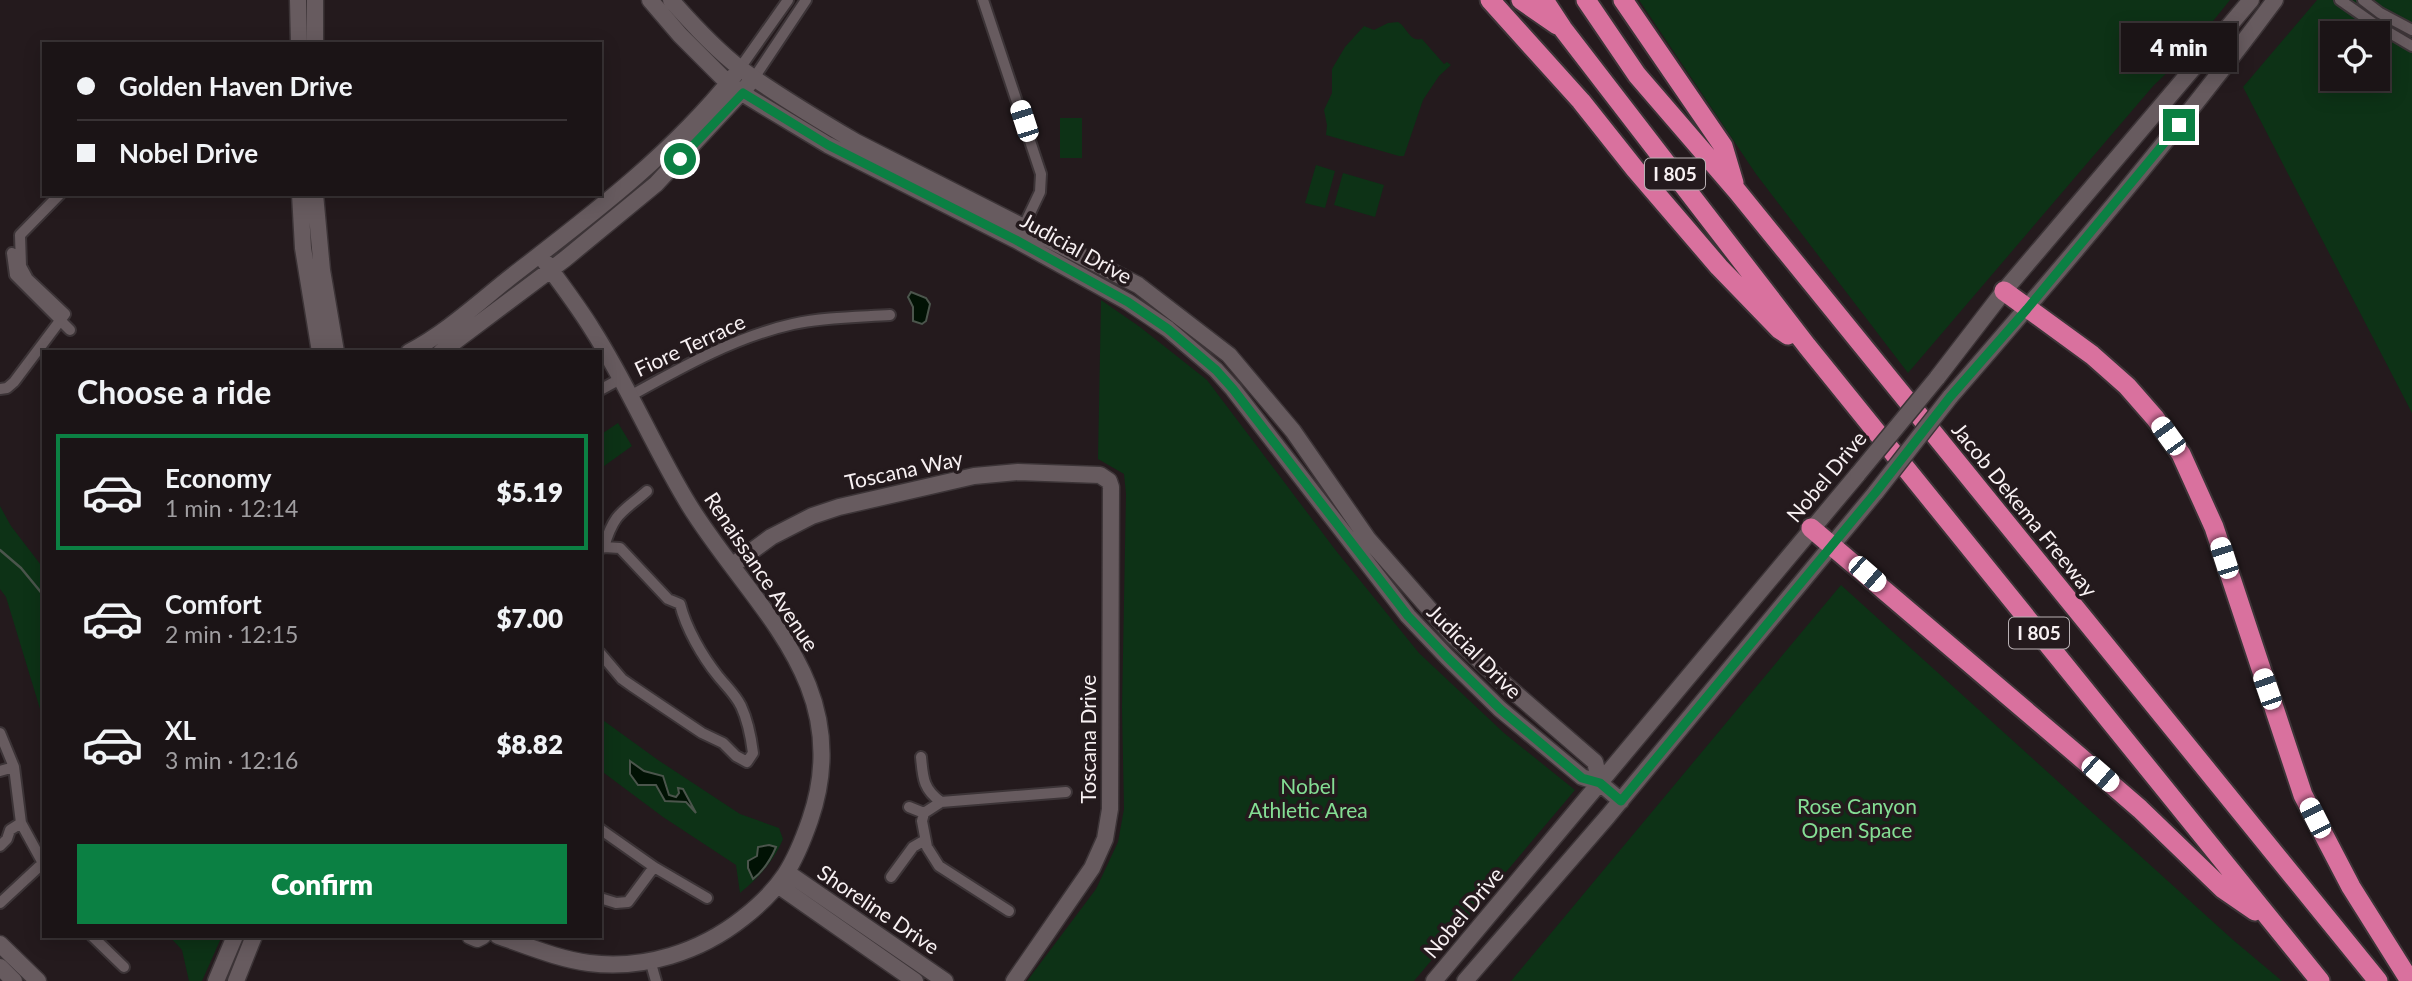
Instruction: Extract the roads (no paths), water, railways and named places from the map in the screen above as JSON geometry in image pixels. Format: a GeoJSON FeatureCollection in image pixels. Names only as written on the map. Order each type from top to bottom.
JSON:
{"type":"FeatureCollection","features":[{"type":"Feature","properties":{"kind":"highway"},"geometry":{"type":"LineString","coordinates":[[1489,0],[1581,101],[1634,169],[1719,267],[1779,329],[1807,346]]}},
{"type":"Feature","properties":{"kind":"highway"},"geometry":{"type":"LineString","coordinates":[[1521,0],[1563,29]]}},
{"type":"Feature","properties":{"kind":"highway","name":"I 805"},"geometry":{"type":"LineString","coordinates":[[1544,0],[1563,29],[1807,346],[2320,981]]}},
{"type":"Feature","properties":{"kind":"highway","name":"Jacob Dekema Freeway"},"geometry":{"type":"LineString","coordinates":[[1586,0],[1637,75],[1737,191],[2378,981]]}},
{"type":"Feature","properties":{"kind":"highway"},"geometry":{"type":"LineString","coordinates":[[1623,0],[1723,146],[1737,191]]}},
{"type":"Feature","properties":{"kind":"highway"},"geometry":{"type":"LineString","coordinates":[[2004,291],[2092,355],[2127,386],[2181,454],[2214,527],[2303,795],[2351,887],[2410,981]]}},
{"type":"Feature","properties":{"kind":"highway"},"geometry":{"type":"LineString","coordinates":[[1811,528],[2129,799],[2223,889],[2271,921]]}},
{"type":"Feature","properties":{"kind":"street"},"geometry":{"type":"LineString","coordinates":[[298,0],[299,42]]}},
{"type":"Feature","properties":{"kind":"street"},"geometry":{"type":"LineString","coordinates":[[314,0],[315,42]]}},
{"type":"Feature","properties":{"kind":"street","name":"Judicial Drive"},"geometry":{"type":"LineString","coordinates":[[650,0],[680,35],[728,83],[743,93],[828,145],[1138,285],[1229,355],[1293,431],[1368,539],[1453,636],[1595,762],[1600,783],[1621,801]]}},
{"type":"Feature","properties":{"kind":"street","name":"Judicial Drive"},"geometry":{"type":"LineString","coordinates":[[671,0],[692,24],[754,78],[856,142],[1020,233]]}},
{"type":"Feature","properties":{"kind":"street"},"geometry":{"type":"LineString","coordinates":[[412,350],[461,317],[592,215],[647,168],[728,83],[788,0]]}},
{"type":"Feature","properties":{"kind":"street"},"geometry":{"type":"LineString","coordinates":[[444,350],[551,270],[656,184],[743,93],[806,0]]}},
{"type":"Feature","properties":{"kind":"street"},"geometry":{"type":"LineString","coordinates":[[983,0],[1041,174],[1040,192],[1020,233]]}},
{"type":"Feature","properties":{"kind":"street","name":"Nobel Drive"},"geometry":{"type":"LineString","coordinates":[[1434,981],[1858,474],[2004,291],[2251,0]]}},
{"type":"Feature","properties":{"kind":"street"},"geometry":{"type":"LineString","coordinates":[[1465,981],[1621,801],[1833,545],[1950,397],[2027,309],[2179,125],[2275,0]]}},
{"type":"Feature","properties":{"kind":"street"},"geometry":{"type":"LineString","coordinates":[[2340,0],[2370,21]]}},
{"type":"Feature","properties":{"kind":"street"},"geometry":{"type":"LineString","coordinates":[[2363,0],[2380,13],[2412,30]]}},
{"type":"Feature","properties":{"kind":"street"},"geometry":{"type":"LineString","coordinates":[[2374,21],[2380,13]]}},
{"type":"Feature","properties":{"kind":"street"},"geometry":{"type":"LineString","coordinates":[[2390,33],[2412,46]]}},
{"type":"Feature","properties":{"kind":"street"},"geometry":{"type":"LineString","coordinates":[[0,389],[8,388],[14,382],[65,314],[28,279],[21,266],[20,236],[58,196]]}},
{"type":"Feature","properties":{"kind":"street"},"geometry":{"type":"LineString","coordinates":[[300,196],[303,248],[320,350]]}},
{"type":"Feature","properties":{"kind":"street"},"geometry":{"type":"LineString","coordinates":[[315,196],[319,247],[336,350]]}},
{"type":"Feature","properties":{"kind":"street"},"geometry":{"type":"LineString","coordinates":[[12,254],[15,275],[71,330]]}},
{"type":"Feature","properties":{"kind":"street","name":"Renaissance Avenue"},"geometry":{"type":"LineString","coordinates":[[504,938],[559,957],[607,964],[678,954],[712,940],[755,908],[783,879],[804,836],[818,792],[821,760],[818,719],[807,680],[794,653],[689,505],[592,328],[540,255]]}},
{"type":"Feature","properties":{"kind":"street","name":"Fiore Terrace"},"geometry":{"type":"LineString","coordinates":[[630,396],[716,351],[767,331],[796,323],[890,316]]}},
{"type":"Feature","properties":{"kind":"street"},"geometry":{"type":"LineString","coordinates":[[602,389],[620,379]]}},
{"type":"Feature","properties":{"kind":"street","name":"Toscana Way"},"geometry":{"type":"LineString","coordinates":[[733,565],[771,537],[812,516],[839,507],[974,476],[1018,472],[1100,475]]}},
{"type":"Feature","properties":{"kind":"street","name":"Toscana Drive"},"geometry":{"type":"LineString","coordinates":[[1014,981],[1092,868],[1105,839],[1110,809],[1111,487],[1109,481],[1100,475]]}},
{"type":"Feature","properties":{"kind":"street"},"geometry":{"type":"LineString","coordinates":[[602,655],[622,679],[702,733],[723,743],[736,756],[747,762],[753,753],[750,730],[742,708],[707,662],[683,617],[680,604],[668,599],[620,548],[602,548],[609,529],[626,505],[647,491]]}},
{"type":"Feature","properties":{"kind":"street"},"geometry":{"type":"LineString","coordinates":[[0,733],[14,767],[21,823],[42,862]]}},
{"type":"Feature","properties":{"kind":"street"},"geometry":{"type":"LineString","coordinates":[[921,757],[923,783],[929,794],[941,802]]}},
{"type":"Feature","properties":{"kind":"street"},"geometry":{"type":"LineString","coordinates":[[0,771],[14,767]]}},
{"type":"Feature","properties":{"kind":"street"},"geometry":{"type":"LineString","coordinates":[[1009,911],[939,866],[925,840],[922,821],[924,813],[941,802],[1066,792]]}},
{"type":"Feature","properties":{"kind":"street"},"geometry":{"type":"LineString","coordinates":[[909,807],[924,813]]}},
{"type":"Feature","properties":{"kind":"street"},"geometry":{"type":"LineString","coordinates":[[0,846],[8,839],[5,830],[21,823]]}},
{"type":"Feature","properties":{"kind":"street"},"geometry":{"type":"LineString","coordinates":[[602,830],[707,898]]}},
{"type":"Feature","properties":{"kind":"street"},"geometry":{"type":"LineString","coordinates":[[891,877],[914,847],[925,840]]}},
{"type":"Feature","properties":{"kind":"street"},"geometry":{"type":"LineString","coordinates":[[0,903],[42,865]]}},
{"type":"Feature","properties":{"kind":"street"},"geometry":{"type":"LineString","coordinates":[[602,899],[629,905],[654,866]]}},
{"type":"Feature","properties":{"kind":"street","name":"Shoreline Drive"},"geometry":{"type":"LineString","coordinates":[[783,879],[915,981]]}},
{"type":"Feature","properties":{"kind":"street","name":"Shoreline Drive"},"geometry":{"type":"LineString","coordinates":[[783,879],[945,981]]}},
{"type":"Feature","properties":{"kind":"street"},"geometry":{"type":"LineString","coordinates":[[94,938],[124,967]]}},
{"type":"Feature","properties":{"kind":"street"},"geometry":{"type":"LineString","coordinates":[[216,981],[234,938]]}},
{"type":"Feature","properties":{"kind":"street"},"geometry":{"type":"LineString","coordinates":[[236,981],[253,938]]}},
{"type":"Feature","properties":{"kind":"street"},"geometry":{"type":"LineString","coordinates":[[0,944],[38,981]]}},
{"type":"Feature","properties":{"kind":"street"},"geometry":{"type":"LineString","coordinates":[[650,960],[656,981]]}},
{"type":"Feature","properties":{"kind":"street"},"geometry":{"type":"LineString","coordinates":[[0,967],[14,981]]}},
{"type":"Feature","properties":{"kind":"waterway"},"geometry":{"type":"LineString","coordinates":[[0,550],[21,568],[42,594]]}},
{"type":"Feature","properties":{"kind":"park label","name":"Nobel Athletic Area"},"geometry":{"type":"Point","coordinates":[1308,799]}},
{"type":"Feature","properties":{"kind":"park label","name":"Rose Canyon Open Space"},"geometry":{"type":"Point","coordinates":[1857,819]}}]}
